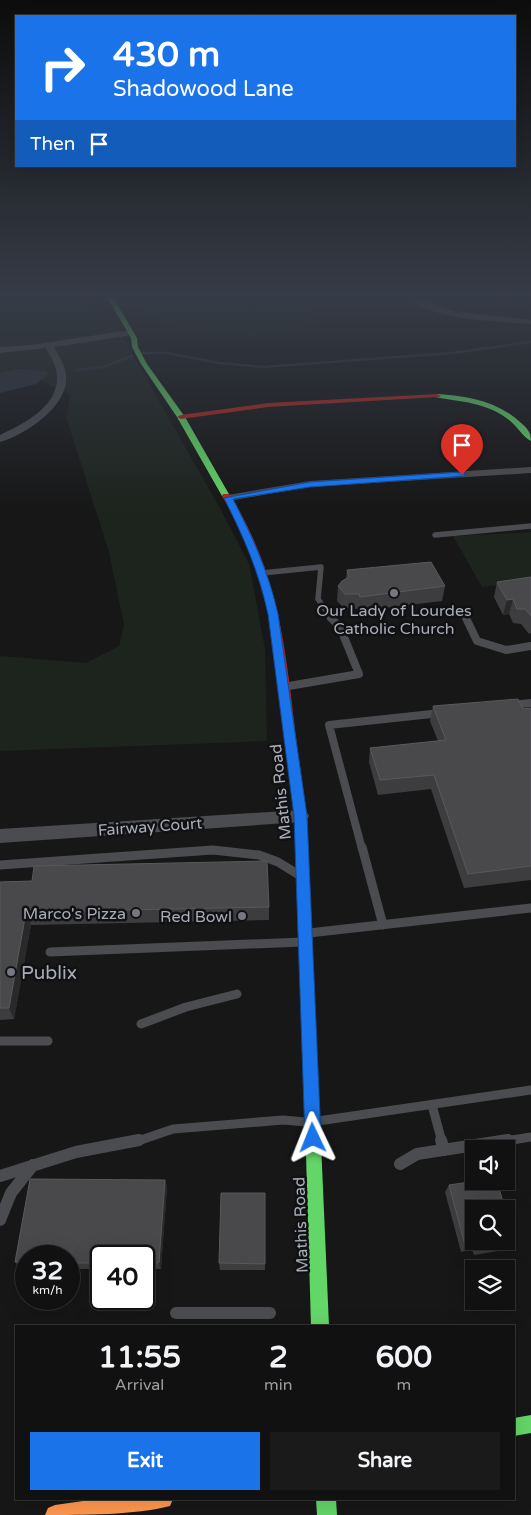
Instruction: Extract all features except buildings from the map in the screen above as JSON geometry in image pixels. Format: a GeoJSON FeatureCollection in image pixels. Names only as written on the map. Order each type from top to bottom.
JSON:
{"type":"FeatureCollection","features":[{"type":"Feature","properties":{"kind":"main road","name":"Mathis Road"},"geometry":{"type":"LineString","coordinates":[[147,368],[180,416],[244,527],[262,573],[273,614],[300,816],[320,1325]]}},
{"type":"Feature","properties":{"kind":"main road"},"geometry":{"type":"LineString","coordinates":[[180,416],[226,408],[437,395],[477,400],[496,407],[522,424],[531,439]]}},
{"type":"Feature","properties":{"kind":"main road"},"geometry":{"type":"LineString","coordinates":[[515,1427],[531,1424]]}},
{"type":"Feature","properties":{"kind":"main road"},"geometry":{"type":"LineString","coordinates":[[55,1515],[156,1500]]}},
{"type":"Feature","properties":{"kind":"main road"},"geometry":{"type":"LineString","coordinates":[[326,1500],[327,1515]]}},
{"type":"Feature","properties":{"kind":"street"},"geometry":{"type":"LineString","coordinates":[[0,440],[39,416],[51,405],[60,391],[63,378],[60,368]]}},
{"type":"Feature","properties":{"kind":"street"},"geometry":{"type":"LineString","coordinates":[[228,498],[310,484],[531,470]]}},
{"type":"Feature","properties":{"kind":"street","name":"Fairway Court"},"geometry":{"type":"LineString","coordinates":[[0,836],[300,816]]}},
{"type":"Feature","properties":{"kind":"lane"},"geometry":{"type":"LineString","coordinates":[[435,536],[531,526]]}},
{"type":"Feature","properties":{"kind":"lane"},"geometry":{"type":"LineString","coordinates":[[262,573],[321,568],[318,583],[318,599],[326,613],[340,627],[359,674],[284,688]]}},
{"type":"Feature","properties":{"kind":"lane"},"geometry":{"type":"LineString","coordinates":[[466,618],[476,641],[506,650],[531,646]]}},
{"type":"Feature","properties":{"kind":"lane"},"geometry":{"type":"LineString","coordinates":[[502,706],[531,703]]}},
{"type":"Feature","properties":{"kind":"lane"},"geometry":{"type":"LineString","coordinates":[[383,925],[329,725],[454,711]]}},
{"type":"Feature","properties":{"kind":"lane"},"geometry":{"type":"LineString","coordinates":[[0,866],[214,850],[247,851],[278,862],[303,878]]}},
{"type":"Feature","properties":{"kind":"lane"},"geometry":{"type":"LineString","coordinates":[[50,952],[305,938],[383,925],[531,908]]}},
{"type":"Feature","properties":{"kind":"lane"},"geometry":{"type":"LineString","coordinates":[[141,1024],[186,1007],[237,994]]}},
{"type":"Feature","properties":{"kind":"lane"},"geometry":{"type":"LineString","coordinates":[[0,1041],[48,1041]]}},
{"type":"Feature","properties":{"kind":"lane"},"geometry":{"type":"LineString","coordinates":[[0,1176],[76,1152],[134,1142],[173,1129],[283,1120],[312,1122],[531,1090]]}},
{"type":"Feature","properties":{"kind":"lane"},"geometry":{"type":"LineString","coordinates":[[432,1105],[444,1150]]}},
{"type":"Feature","properties":{"kind":"lane"},"geometry":{"type":"LineString","coordinates":[[400,1164],[417,1154],[531,1137]]}},
{"type":"Feature","properties":{"kind":"lane"},"geometry":{"type":"LineString","coordinates":[[0,1220],[10,1193],[33,1165]]}},
{"type":"Feature","properties":{"kind":"lane"},"geometry":{"type":"LineString","coordinates":[[176,1313],[270,1313]]}},
{"type":"Feature","properties":{"kind":"shaded area"},"geometry":{"type":"Polygon","coordinates":[[[0,368],[140,368],[220,508],[249,564],[265,649],[267,741],[0,751],[0,656],[86,663],[119,646],[124,625],[109,552],[66,417],[70,395],[42,381],[0,393],[0,368]]]}},
{"type":"Feature","properties":{"kind":"shaded area"},"geometry":{"type":"Polygon","coordinates":[[[18,369],[45,371],[49,374],[36,384],[0,393],[0,373],[18,369]]]}},
{"type":"Feature","properties":{"kind":"shaded area"},"geometry":{"type":"Polygon","coordinates":[[[531,532],[531,581],[482,587],[453,536],[531,532]]]}},
{"type":"Feature","properties":{"kind":"waterway"},"geometry":{"type":"LineString","coordinates":[[77,370],[97,368]]}},
{"type":"Feature","properties":{"kind":"traffic: fast"},"geometry":{"type":"LineString","coordinates":[[147,368],[181,417],[226,496]]}},
{"type":"Feature","properties":{"kind":"traffic: fast"},"geometry":{"type":"LineString","coordinates":[[437,396],[465,399],[490,406],[512,419],[531,439]]}},
{"type":"Feature","properties":{"kind":"traffic: fast"},"geometry":{"type":"LineString","coordinates":[[310,1051],[320,1325]]}},
{"type":"Feature","properties":{"kind":"traffic: fast"},"geometry":{"type":"LineString","coordinates":[[515,1427],[531,1424]]}},
{"type":"Feature","properties":{"kind":"traffic: fast"},"geometry":{"type":"LineString","coordinates":[[326,1500],[327,1515]]}},
{"type":"Feature","properties":{"kind":"traffic: slow"},"geometry":{"type":"LineString","coordinates":[[293,760],[301,816],[310,1051]]}},
{"type":"Feature","properties":{"kind":"traffic: slow"},"geometry":{"type":"LineString","coordinates":[[55,1515],[156,1500]]}},
{"type":"Feature","properties":{"kind":"traffic: jam"},"geometry":{"type":"LineString","coordinates":[[181,417],[268,405],[437,396]]}},
{"type":"Feature","properties":{"kind":"traffic: jam"},"geometry":{"type":"LineString","coordinates":[[226,496],[244,527],[266,582],[276,626],[293,760]]}},
{"type":"Feature","properties":{"kind":"place","name":"Our Lady of Lourdes Catholic Church"},"geometry":{"type":"Point","coordinates":[394,593]}},
{"type":"Feature","properties":{"kind":"place","name":"Marco's Pizza"},"geometry":{"type":"Point","coordinates":[136,913]}},
{"type":"Feature","properties":{"kind":"place","name":"Red Bowl"},"geometry":{"type":"Point","coordinates":[242,916]}},
{"type":"Feature","properties":{"kind":"place","name":"Publix"},"geometry":{"type":"Point","coordinates":[11,972]}},
{"type":"Feature","properties":{"kind":"route"},"geometry":{"type":"LineString","coordinates":[[313,1138],[300,816],[292,751],[273,614],[266,581],[244,527],[228,498],[251,492],[310,484],[462,475]]}}]}
